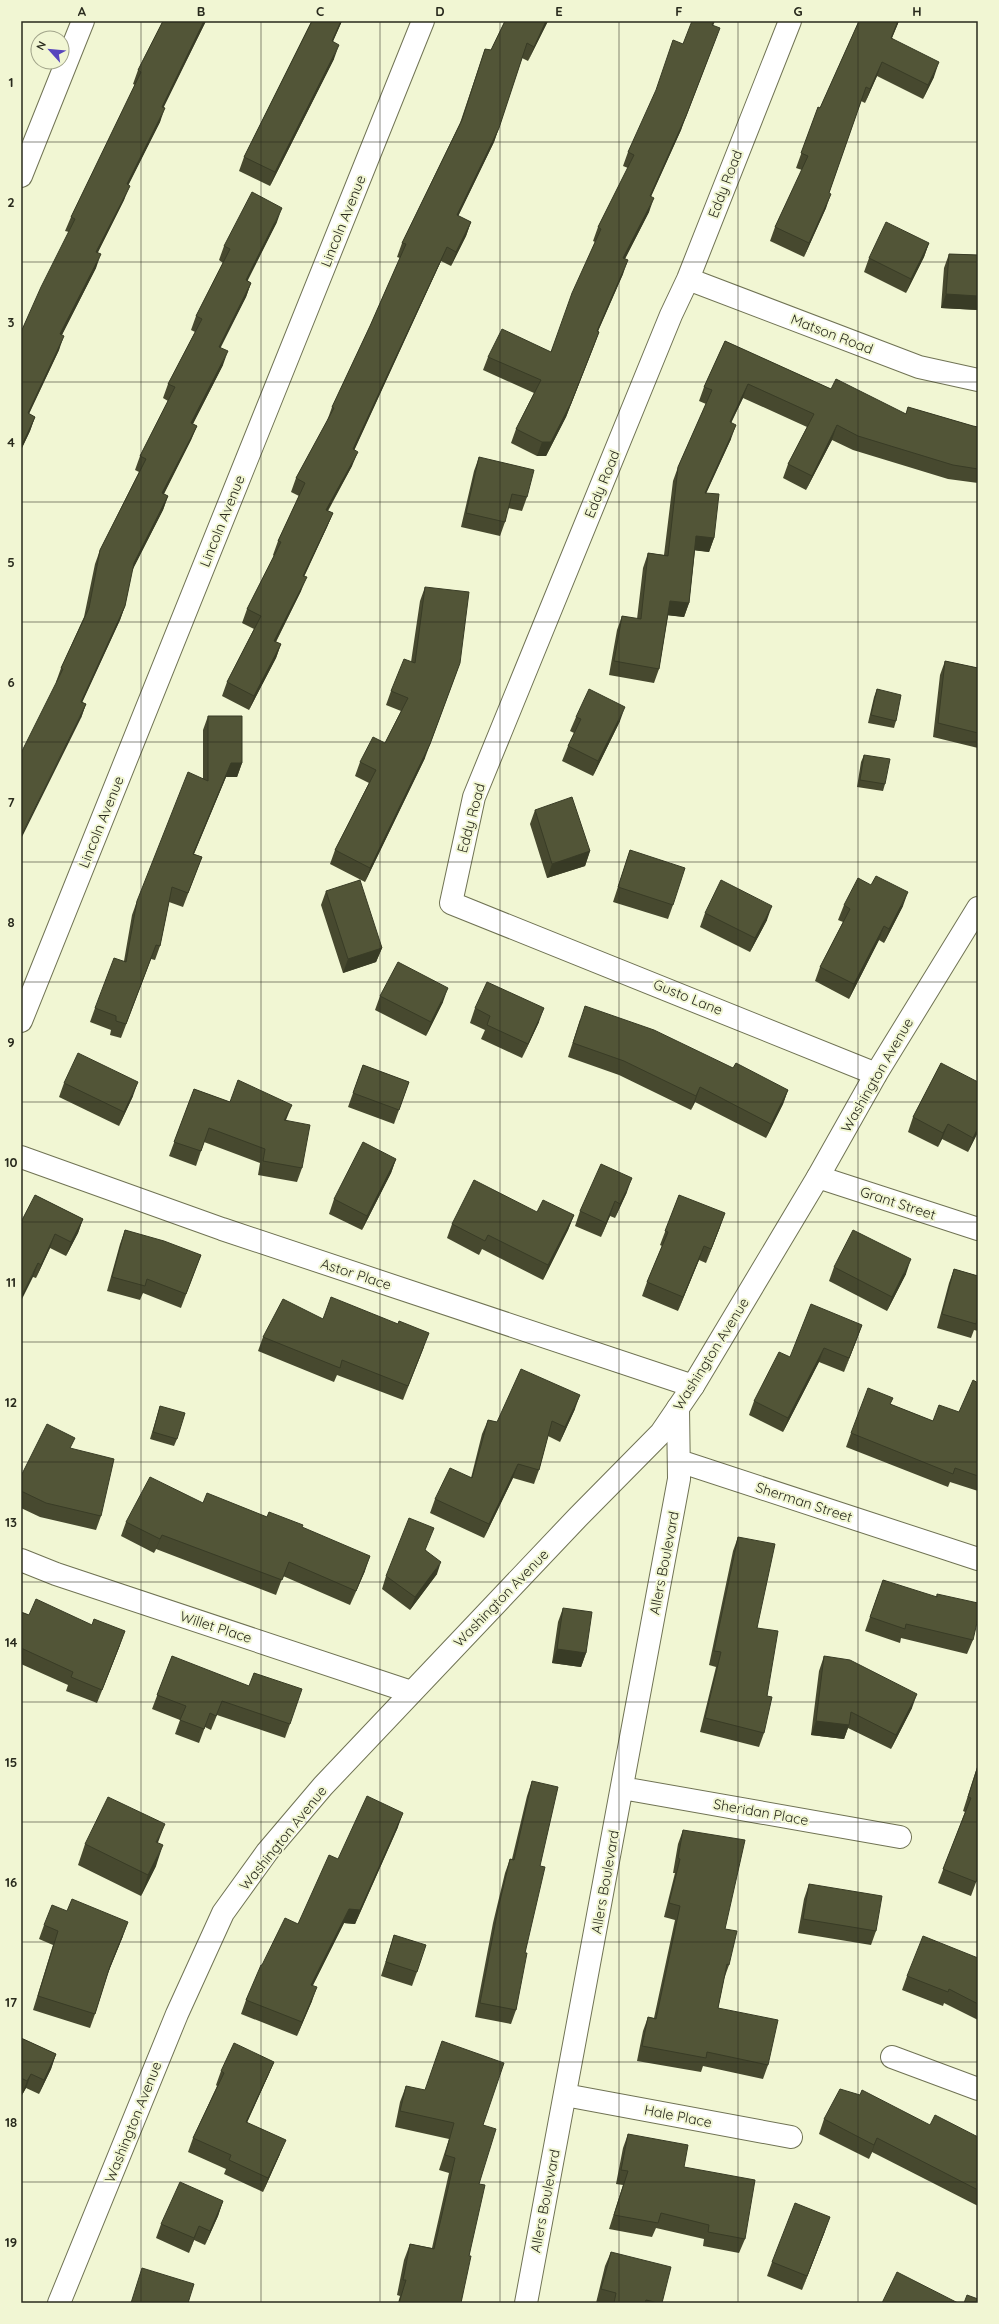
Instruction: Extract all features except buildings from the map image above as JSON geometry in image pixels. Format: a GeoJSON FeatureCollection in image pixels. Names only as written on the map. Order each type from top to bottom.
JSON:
{"type":"FeatureCollection","features":[{"type":"Feature","properties":{"kind":"street"},"geometry":{"type":"LineString","coordinates":[[21,176],[83,21]]}},
{"type":"Feature","properties":{"kind":"street","name":"Lincoln Avenue"},"geometry":{"type":"LineString","coordinates":[[21,1022],[423,21]]}},
{"type":"Feature","properties":{"kind":"street","name":"Eddy Road"},"geometry":{"type":"LineString","coordinates":[[500,922],[451,903],[474,797],[671,315],[688,279],[790,21]]}},
{"type":"Feature","properties":{"kind":"street","name":"Matson Road"},"geometry":{"type":"LineString","coordinates":[[688,279],[919,367],[978,380]]}},
{"type":"Feature","properties":{"kind":"street","name":"Washington Avenue"},"geometry":{"type":"LineString","coordinates":[[59,2303],[177,2014],[224,1914],[267,1852],[318,1792],[411,1692],[661,1433],[693,1386],[818,1177],[876,1074],[978,908]]}},
{"type":"Feature","properties":{"kind":"street","name":"Gusto Lane"},"geometry":{"type":"LineString","coordinates":[[500,922],[876,1074]]}},
{"type":"Feature","properties":{"kind":"street","name":"Astor Place"},"geometry":{"type":"LineString","coordinates":[[21,1157],[222,1229],[693,1386]]}},
{"type":"Feature","properties":{"kind":"street","name":"Grant Street"},"geometry":{"type":"LineString","coordinates":[[818,1177],[978,1229]]}},
{"type":"Feature","properties":{"kind":"street"},"geometry":{"type":"LineString","coordinates":[[678,1408],[679,1461]]}},
{"type":"Feature","properties":{"kind":"street","name":"Sherman Street"},"geometry":{"type":"LineString","coordinates":[[679,1461],[978,1559]]}},
{"type":"Feature","properties":{"kind":"street","name":"Allers Boulevard"},"geometry":{"type":"LineString","coordinates":[[526,2303],[680,1479],[679,1461]]}},
{"type":"Feature","properties":{"kind":"street","name":"Willet Place"},"geometry":{"type":"LineString","coordinates":[[21,1560],[64,1576],[411,1692]]}},
{"type":"Feature","properties":{"kind":"street","name":"Sheridan Place"},"geometry":{"type":"LineString","coordinates":[[622,1788],[900,1837]]}},
{"type":"Feature","properties":{"kind":"street"},"geometry":{"type":"LineString","coordinates":[[892,2057],[978,2089]]}},
{"type":"Feature","properties":{"kind":"street","name":"Hale Place"},"geometry":{"type":"LineString","coordinates":[[565,2095],[790,2137]]}}]}
